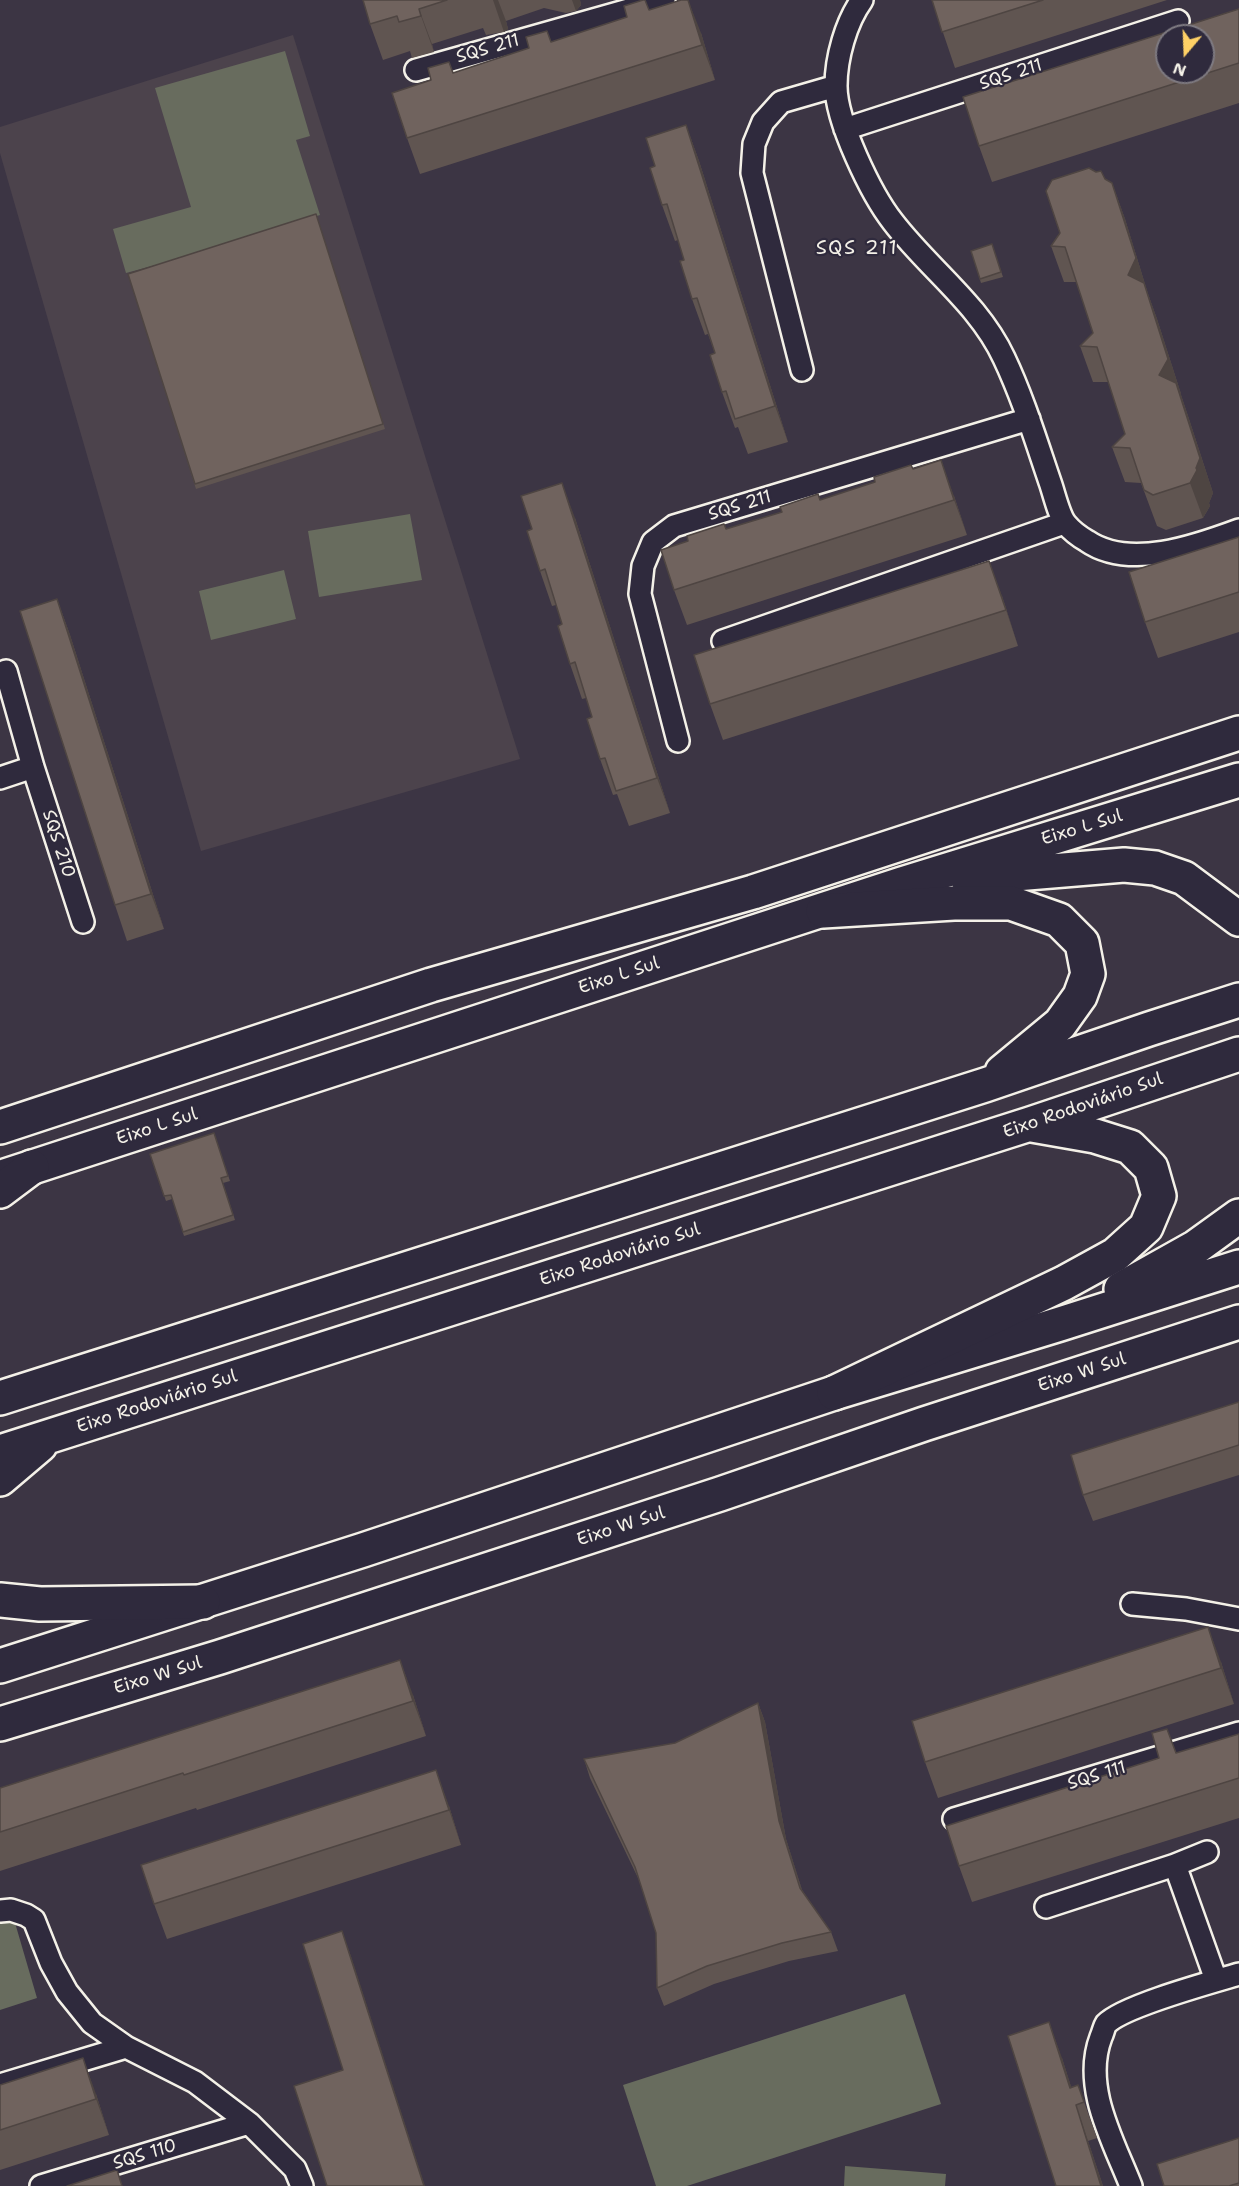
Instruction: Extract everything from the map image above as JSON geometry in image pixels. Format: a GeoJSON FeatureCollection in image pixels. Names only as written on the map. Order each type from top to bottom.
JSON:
{"type":"FeatureCollection","features":[{"type":"Feature","properties":{"kind":"main road"},"geometry":{"type":"LineString","coordinates":[[0,1127],[431,985],[753,892],[1239,733]]}},
{"type":"Feature","properties":{"kind":"main road","name":"Eixo L Sul"},"geometry":{"type":"LineString","coordinates":[[0,1178],[902,884],[1239,780]]}},
{"type":"Feature","properties":{"kind":"main road"},"geometry":{"type":"LineString","coordinates":[[902,884],[1124,865],[1155,868],[1184,878],[1239,919]]}},
{"type":"Feature","properties":{"kind":"main road"},"geometry":{"type":"LineString","coordinates":[[823,911],[954,903],[1011,903],[1059,920],[1082,943],[1088,974],[1080,996],[1060,1024],[985,1085]]}},
{"type":"Feature","properties":{"kind":"main road"},"geometry":{"type":"LineString","coordinates":[[0,1398],[985,1085],[1239,1000]]}},
{"type":"Feature","properties":{"kind":"main road","name":"Eixo Rodoviário Sul"},"geometry":{"type":"LineString","coordinates":[[0,1452],[1030,1124],[1239,1054]]}},
{"type":"Feature","properties":{"kind":"main road"},"geometry":{"type":"LineString","coordinates":[[834,1393],[1064,1283],[1115,1255],[1146,1227],[1159,1196],[1151,1168],[1130,1147],[1095,1136],[1030,1124]]}},
{"type":"Feature","properties":{"kind":"main road"},"geometry":{"type":"LineString","coordinates":[[0,1191],[32,1167]]}},
{"type":"Feature","properties":{"kind":"main road"},"geometry":{"type":"LineString","coordinates":[[1060,1324],[1196,1247],[1239,1216]]}},
{"type":"Feature","properties":{"kind":"main road"},"geometry":{"type":"LineString","coordinates":[[0,1665],[203,1602],[834,1393],[1239,1267]]}},
{"type":"Feature","properties":{"kind":"main road","name":"Eixo W Sul"},"geometry":{"type":"LineString","coordinates":[[0,1724],[220,1658],[1239,1322]]}},
{"type":"Feature","properties":{"kind":"main road"},"geometry":{"type":"LineString","coordinates":[[0,1381],[55,1381]]}},
{"type":"Feature","properties":{"kind":"main road"},"geometry":{"type":"LineString","coordinates":[[0,1479],[50,1436]]}},
{"type":"Feature","properties":{"kind":"main road"},"geometry":{"type":"LineString","coordinates":[[0,1600],[40,1604],[203,1602]]}},
{"type":"Feature","properties":{"kind":"main road"},"geometry":{"type":"LineString","coordinates":[[0,1640],[100,1634]]}},
{"type":"Feature","properties":{"kind":"street","name":"SQS 211"},"geometry":{"type":"LineString","coordinates":[[416,70],[664,0]]}},
{"type":"Feature","properties":{"kind":"street"},"geometry":{"type":"LineString","coordinates":[[862,0],[854,12],[841,50],[836,86],[845,129],[866,177],[891,221],[926,261],[970,305],[1004,357],[1029,419],[1064,523],[1088,543],[1120,555],[1159,554],[1213,540],[1239,530]]}},
{"type":"Feature","properties":{"kind":"street","name":"SQS 211"},"geometry":{"type":"LineString","coordinates":[[845,129],[1178,21]]}},
{"type":"Feature","properties":{"kind":"street"},"geometry":{"type":"LineString","coordinates":[[802,370],[752,173],[754,144],[763,122],[781,102],[836,86]]}},
{"type":"Feature","properties":{"kind":"street","name":"SQS 211"},"geometry":{"type":"LineString","coordinates":[[678,741],[640,594],[643,566],[653,542],[674,526],[1029,419]]}},
{"type":"Feature","properties":{"kind":"street"},"geometry":{"type":"LineString","coordinates":[[723,641],[1064,523]]}},
{"type":"Feature","properties":{"kind":"street","name":"SQS 210"},"geometry":{"type":"LineString","coordinates":[[6,671],[33,767],[83,922]]}},
{"type":"Feature","properties":{"kind":"street"},"geometry":{"type":"LineString","coordinates":[[0,778],[33,767]]}},
{"type":"Feature","properties":{"kind":"street"},"geometry":{"type":"LineString","coordinates":[[1132,1604],[1186,1609],[1239,1619]]}},
{"type":"Feature","properties":{"kind":"street","name":"SQS 111"},"geometry":{"type":"LineString","coordinates":[[954,1819],[1239,1733]]}},
{"type":"Feature","properties":{"kind":"street"},"geometry":{"type":"LineString","coordinates":[[1046,1907],[1175,1865],[1207,1852]]}},
{"type":"Feature","properties":{"kind":"street"},"geometry":{"type":"LineString","coordinates":[[1175,1865],[1216,1980]]}},
{"type":"Feature","properties":{"kind":"street"},"geometry":{"type":"LineString","coordinates":[[0,1911],[11,1910],[34,1920],[51,1963],[67,1992],[92,2023],[126,2048],[195,2082],[249,2123],[295,2169],[302,2186]]}},
{"type":"Feature","properties":{"kind":"street"},"geometry":{"type":"LineString","coordinates":[[1131,2186],[1101,2110],[1094,2076],[1096,2050],[1106,2025],[1131,2009],[1239,1974]]}},
{"type":"Feature","properties":{"kind":"street"},"geometry":{"type":"LineString","coordinates":[[0,2085],[126,2048]]}},
{"type":"Feature","properties":{"kind":"street","name":"SQS 110"},"geometry":{"type":"LineString","coordinates":[[41,2186],[249,2123]]}},
{"type":"Feature","properties":{"kind":"shaded area"},"geometry":{"type":"Polygon","coordinates":[[[293,35],[520,759],[201,851],[0,153],[0,127],[293,35]]]}},
{"type":"Feature","properties":{"kind":"green space"},"geometry":{"type":"Polygon","coordinates":[[[285,51],[310,136],[296,140],[320,215],[204,252],[126,273],[113,229],[191,207],[155,88],[285,51]]]}},
{"type":"Feature","properties":{"kind":"green space"},"geometry":{"type":"Polygon","coordinates":[[[410,514],[422,580],[319,597],[308,531],[410,514]]]}},
{"type":"Feature","properties":{"kind":"green space"},"geometry":{"type":"Polygon","coordinates":[[[284,570],[296,619],[211,640],[199,591],[284,570]]]}},
{"type":"Feature","properties":{"kind":"green space"},"geometry":{"type":"Polygon","coordinates":[[[13,1916],[37,1998],[0,2010],[0,1920],[13,1916]]]}},
{"type":"Feature","properties":{"kind":"green space"},"geometry":{"type":"Polygon","coordinates":[[[905,1994],[941,2104],[687,2186],[656,2186],[623,2085],[905,1994]]]}},
{"type":"Feature","properties":{"kind":"green space"},"geometry":{"type":"Polygon","coordinates":[[[845,2166],[946,2174],[945,2186],[844,2186],[845,2166]]]}},
{"type":"Feature","properties":{"kind":"building"},"geometry":{"type":"Polygon","coordinates":[[[363,0],[447,0],[419,9],[421,16],[399,22],[397,16],[370,24],[363,0]]]}},
{"type":"Feature","properties":{"kind":"building"},"geometry":{"type":"Polygon","coordinates":[[[643,0],[649,10],[688,0],[702,45],[407,138],[392,93],[431,80],[428,68],[449,62],[453,73],[529,48],[526,37],[547,31],[551,42],[627,17],[624,6],[643,0]]]}},
{"type":"Feature","properties":{"kind":"building"},"geometry":{"type":"Polygon","coordinates":[[[932,0],[1043,0],[942,32],[932,0]]]}},
{"type":"Feature","properties":{"kind":"building"},"geometry":{"type":"Polygon","coordinates":[[[1239,9],[1239,63],[1215,71],[1215,24],[1192,24],[1239,9]]]}},
{"type":"Feature","properties":{"kind":"building"},"geometry":{"type":"Polygon","coordinates":[[[1155,36],[1155,84],[1173,84],[979,146],[963,97],[1155,36]]]}},
{"type":"Feature","properties":{"kind":"building"},"geometry":{"type":"Polygon","coordinates":[[[686,125],[775,406],[735,419],[726,391],[722,392],[710,355],[715,353],[697,298],[692,299],[680,261],[684,260],[667,204],[662,205],[650,168],[655,166],[646,138],[686,125]]]}},
{"type":"Feature","properties":{"kind":"building"},"geometry":{"type":"Polygon","coordinates":[[[1089,168],[1096,172],[1101,171],[1105,179],[1112,183],[1136,258],[1128,275],[1144,283],[1168,359],[1159,375],[1176,383],[1200,458],[1190,483],[1153,495],[1144,490],[1130,448],[1112,447],[1125,434],[1097,347],[1080,346],[1093,333],[1065,247],[1051,246],[1060,233],[1046,191],[1052,180],[1089,168]]]}},
{"type":"Feature","properties":{"kind":"building"},"geometry":{"type":"Polygon","coordinates":[[[316,214],[383,424],[195,484],[128,274],[316,214]]]}},
{"type":"Feature","properties":{"kind":"building"},"geometry":{"type":"Polygon","coordinates":[[[992,244],[1001,272],[980,279],[971,251],[992,244]]]}},
{"type":"Feature","properties":{"kind":"building"},"geometry":{"type":"Polygon","coordinates":[[[941,460],[954,500],[674,590],[661,550],[688,541],[687,536],[724,524],[726,529],[782,512],[780,507],[818,494],[820,500],[875,482],[874,477],[911,465],[913,469],[941,460]]]}},
{"type":"Feature","properties":{"kind":"building"},"geometry":{"type":"Polygon","coordinates":[[[562,483],[657,778],[616,791],[605,758],[600,759],[587,719],[592,717],[575,662],[570,664],[558,626],[562,624],[545,569],[540,571],[527,531],[532,529],[521,496],[562,483]]]}},
{"type":"Feature","properties":{"kind":"building"},"geometry":{"type":"Polygon","coordinates":[[[1239,537],[1239,592],[1145,622],[1129,572],[1239,537]]]}},
{"type":"Feature","properties":{"kind":"building"},"geometry":{"type":"Polygon","coordinates":[[[989,561],[1006,610],[710,704],[694,655],[989,561]]]}},
{"type":"Feature","properties":{"kind":"building"},"geometry":{"type":"Polygon","coordinates":[[[57,599],[151,894],[115,905],[20,611],[57,599]]]}},
{"type":"Feature","properties":{"kind":"building"},"geometry":{"type":"Polygon","coordinates":[[[214,1133],[228,1176],[221,1178],[233,1215],[183,1232],[171,1195],[164,1196],[150,1154],[214,1133]]]}},
{"type":"Feature","properties":{"kind":"building"},"geometry":{"type":"Polygon","coordinates":[[[1239,1402],[1239,1445],[1083,1495],[1071,1455],[1239,1402]]]}},
{"type":"Feature","properties":{"kind":"building"},"geometry":{"type":"Polygon","coordinates":[[[1208,1627],[1221,1668],[925,1762],[912,1721],[1208,1627]]]}},
{"type":"Feature","properties":{"kind":"building"},"geometry":{"type":"Polygon","coordinates":[[[400,1660],[413,1701],[0,1832],[0,1788],[400,1660]]]}},
{"type":"Feature","properties":{"kind":"building"},"geometry":{"type":"Polygon","coordinates":[[[758,1703],[779,1821],[800,1888],[831,1932],[782,1943],[707,1966],[657,1988],[656,1933],[635,1867],[584,1759],[675,1743],[758,1703]]]}},
{"type":"Feature","properties":{"kind":"building"},"geometry":{"type":"Polygon","coordinates":[[[1167,1729],[1176,1753],[1239,1734],[1239,1778],[959,1866],[946,1826],[1159,1758],[1152,1733],[1167,1729]]]}},
{"type":"Feature","properties":{"kind":"building"},"geometry":{"type":"Polygon","coordinates":[[[436,1770],[449,1810],[154,1904],[141,1865],[436,1770]]]}},
{"type":"Feature","properties":{"kind":"building"},"geometry":{"type":"Polygon","coordinates":[[[342,1931],[424,2186],[327,2186],[294,2086],[343,2070],[303,1944],[342,1931]]]}},
{"type":"Feature","properties":{"kind":"building"},"geometry":{"type":"Polygon","coordinates":[[[1049,2022],[1070,2088],[1078,2085],[1084,2102],[1076,2105],[1101,2186],[1056,2186],[1008,2036],[1049,2022]]]}},
{"type":"Feature","properties":{"kind":"building"},"geometry":{"type":"Polygon","coordinates":[[[83,2058],[96,2099],[0,2130],[0,2085],[83,2058]]]}},
{"type":"Feature","properties":{"kind":"building"},"geometry":{"type":"Polygon","coordinates":[[[1239,2138],[1239,2183],[1229,2186],[1164,2186],[1157,2164],[1239,2138]]]}},
{"type":"Feature","properties":{"kind":"building"},"geometry":{"type":"Polygon","coordinates":[[[117,2170],[122,2186],[67,2186],[117,2170]]]}},
{"type":"Feature","properties":{"kind":"district","name":"SQS 211"},"geometry":{"type":"Point","coordinates":[857,249]}}]}
